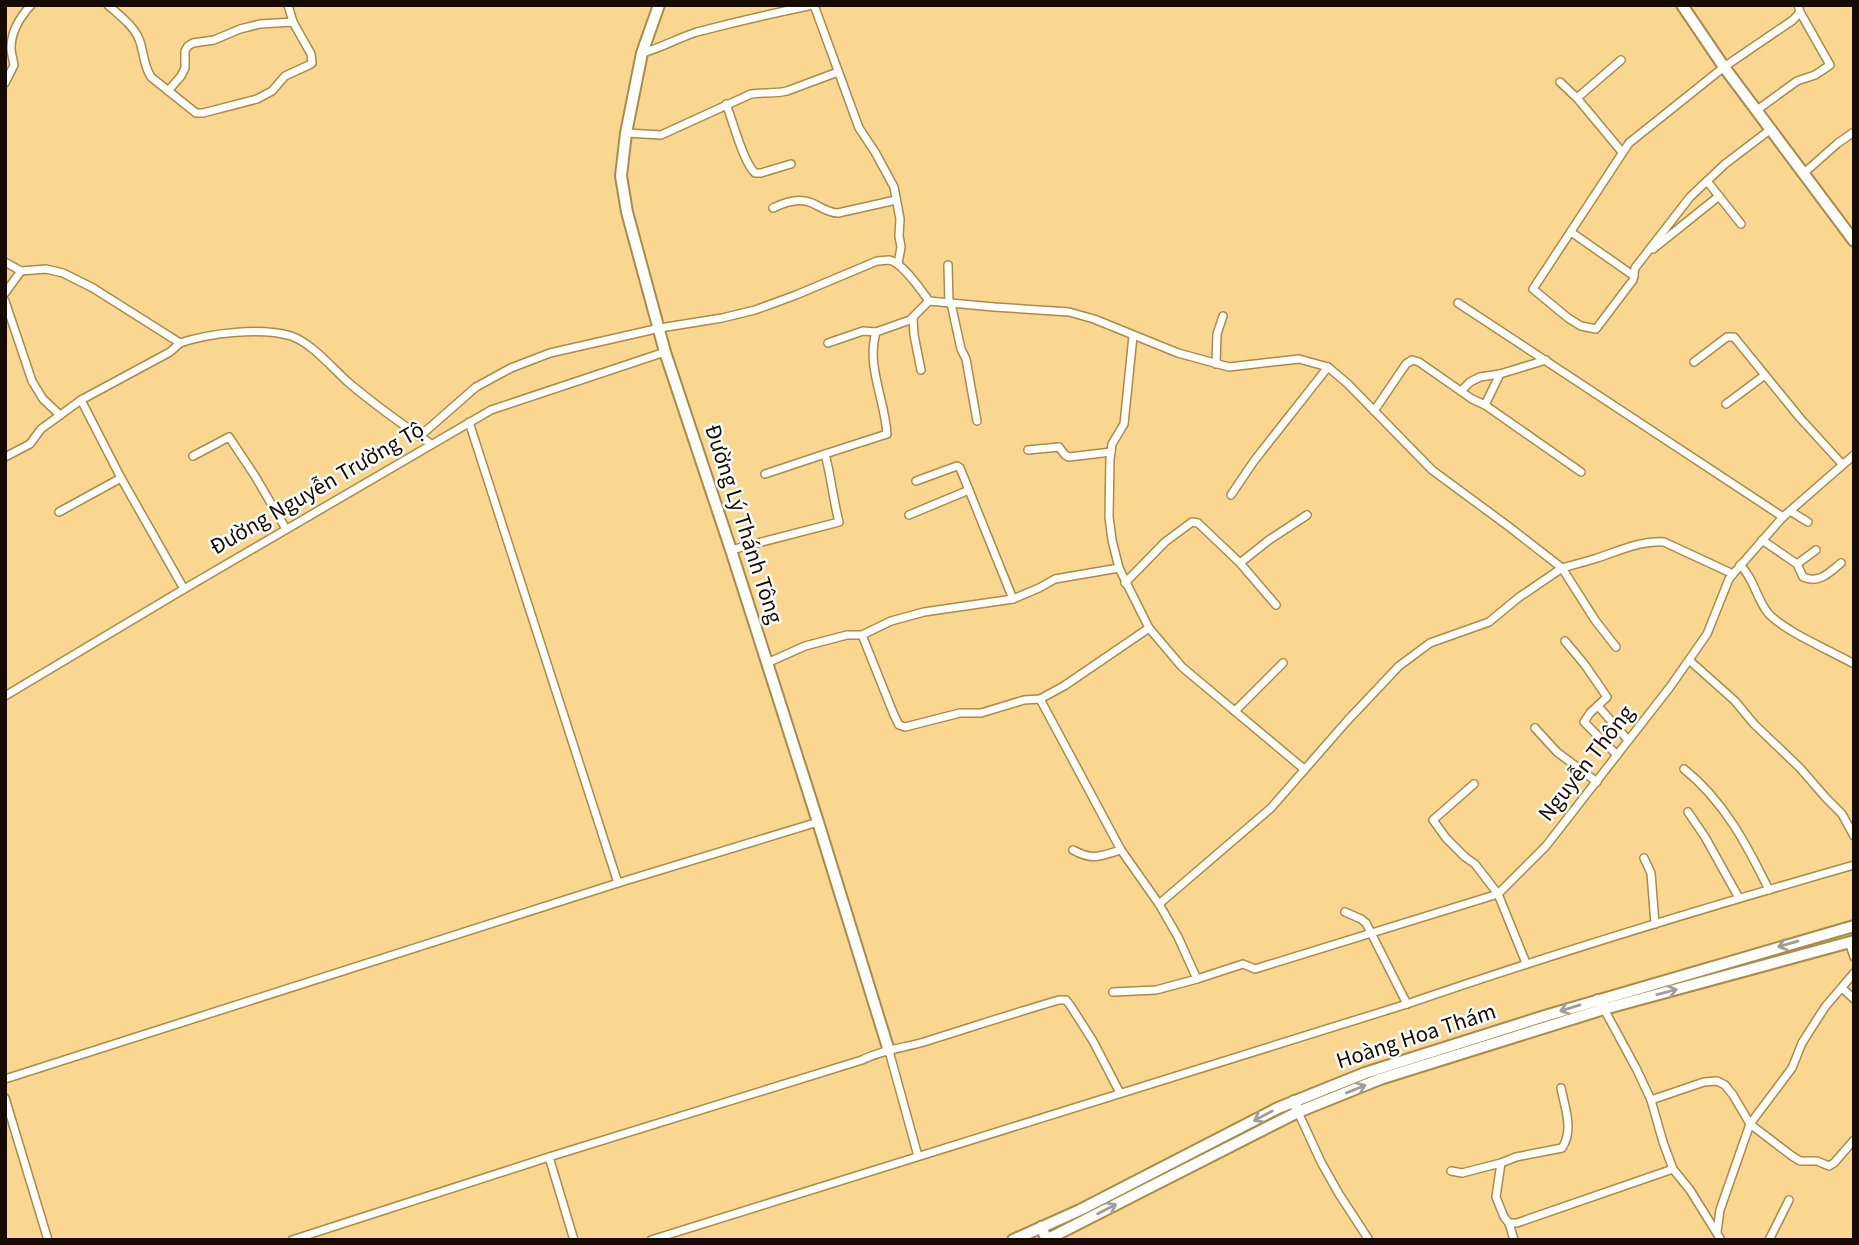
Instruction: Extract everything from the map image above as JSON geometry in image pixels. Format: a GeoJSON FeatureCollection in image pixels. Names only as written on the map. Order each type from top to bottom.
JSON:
{"type":"FeatureCollection","features":[{"type":"Feature","properties":{"kind":"main road","name":"Đường Lý Thánh Tông"},"geometry":{"type":"LineString","coordinates":[[659,5],[642,53],[626,133],[621,176],[627,212],[665,352],[731,550],[889,1051]]}},
{"type":"Feature","properties":{"kind":"main road"},"geometry":{"type":"LineString","coordinates":[[1683,5],[1724,66],[1854,241]]}},
{"type":"Feature","properties":{"kind":"main road","name":"Hoàng Hoa Thám"},"geometry":{"type":"LineString","coordinates":[[1013,1240],[1365,1073],[1601,1005],[1854,926]]}},
{"type":"Feature","properties":{"kind":"main road","name":"Hoàng Hoa Thám"},"geometry":{"type":"LineString","coordinates":[[1601,1005],[1851,941]]}},
{"type":"Feature","properties":{"kind":"main road","name":"Hoàng Hoa Thám"},"geometry":{"type":"LineString","coordinates":[[1046,1240],[1296,1106]]}},
{"type":"Feature","properties":{"kind":"main road"},"geometry":{"type":"LineString","coordinates":[[1041,1227],[1046,1240]]}},
{"type":"Feature","properties":{"kind":"street"},"geometry":{"type":"LineString","coordinates":[[5,83],[14,65],[8,50],[12,37],[19,19],[31,5]]}},
{"type":"Feature","properties":{"kind":"street"},"geometry":{"type":"LineString","coordinates":[[108,5],[132,27],[139,39],[146,70],[196,113],[212,112],[257,99],[272,91],[285,76],[312,62],[311,54],[293,22],[288,5]]}},
{"type":"Feature","properties":{"kind":"street"},"geometry":{"type":"LineString","coordinates":[[642,53],[659,49],[696,33],[813,5],[859,128],[894,187],[900,219],[901,247],[898,264]]}},
{"type":"Feature","properties":{"kind":"street"},"geometry":{"type":"LineString","coordinates":[[1771,129],[1725,164],[1690,197],[1635,268],[1634,276],[1597,329],[1581,326],[1568,318],[1533,289],[1629,143],[1724,66],[1793,20],[1799,8]]}},
{"type":"Feature","properties":{"kind":"street"},"geometry":{"type":"LineString","coordinates":[[1757,110],[1797,81],[1815,75],[1830,65],[1799,8]]}},
{"type":"Feature","properties":{"kind":"street"},"geometry":{"type":"LineString","coordinates":[[168,91],[181,76],[185,68],[185,51],[193,43],[214,40],[260,24],[293,22]]}},
{"type":"Feature","properties":{"kind":"street"},"geometry":{"type":"LineString","coordinates":[[1577,99],[1621,60]]}},
{"type":"Feature","properties":{"kind":"street"},"geometry":{"type":"LineString","coordinates":[[626,133],[662,135],[751,94],[786,92],[838,72]]}},
{"type":"Feature","properties":{"kind":"street"},"geometry":{"type":"LineString","coordinates":[[1560,82],[1622,152]]}},
{"type":"Feature","properties":{"kind":"street"},"geometry":{"type":"LineString","coordinates":[[726,104],[744,155],[755,173],[791,164]]}},
{"type":"Feature","properties":{"kind":"street"},"geometry":{"type":"LineString","coordinates":[[1804,173],[1854,132]]}},
{"type":"Feature","properties":{"kind":"street"},"geometry":{"type":"LineString","coordinates":[[1707,181],[1741,223]]}},
{"type":"Feature","properties":{"kind":"street"},"geometry":{"type":"LineString","coordinates":[[1644,256],[1719,196]]}},
{"type":"Feature","properties":{"kind":"street"},"geometry":{"type":"LineString","coordinates":[[773,208],[788,202],[805,201],[830,213],[838,213],[896,200]]}},
{"type":"Feature","properties":{"kind":"street"},"geometry":{"type":"LineString","coordinates":[[1571,232],[1634,276]]}},
{"type":"Feature","properties":{"kind":"street"},"geometry":{"type":"LineString","coordinates":[[420,436],[475,387],[511,368],[550,353],[755,310],[877,261],[891,260],[898,264],[929,301],[1069,312],[1094,318],[1178,353],[1228,368],[1299,359],[1328,367],[1432,470],[1562,568],[1595,620],[1616,647]]}},
{"type":"Feature","properties":{"kind":"street"},"geometry":{"type":"LineString","coordinates":[[5,262],[21,271],[46,269],[63,273],[93,288],[180,343]]}},
{"type":"Feature","properties":{"kind":"street"},"geometry":{"type":"LineString","coordinates":[[948,265],[950,303],[965,359],[977,421]]}},
{"type":"Feature","properties":{"kind":"street"},"geometry":{"type":"LineString","coordinates":[[5,293],[21,271]]}},
{"type":"Feature","properties":{"kind":"street"},"geometry":{"type":"LineString","coordinates":[[5,301],[32,381],[43,399],[60,415]]}},
{"type":"Feature","properties":{"kind":"street"},"geometry":{"type":"LineString","coordinates":[[828,343],[863,331],[877,332],[913,318],[929,301]]}},
{"type":"Feature","properties":{"kind":"street"},"geometry":{"type":"LineString","coordinates":[[1458,303],[1787,514],[1808,522]]}},
{"type":"Feature","properties":{"kind":"street"},"geometry":{"type":"LineString","coordinates":[[1216,364],[1217,334],[1223,317]]}},
{"type":"Feature","properties":{"kind":"street"},"geometry":{"type":"LineString","coordinates":[[913,318],[921,370]]}},
{"type":"Feature","properties":{"kind":"street"},"geometry":{"type":"LineString","coordinates":[[5,457],[30,444],[41,429],[81,400],[170,352],[180,343],[232,333],[263,332],[292,337],[306,344],[350,384],[431,444]]}},
{"type":"Feature","properties":{"kind":"street"},"geometry":{"type":"LineString","coordinates":[[765,474],[887,434],[876,380],[873,344],[877,332]]}},
{"type":"Feature","properties":{"kind":"street"},"geometry":{"type":"LineString","coordinates":[[1133,336],[1124,424],[1112,444],[1111,452],[1109,517],[1119,568],[1149,628],[1182,667],[1304,769]]}},
{"type":"Feature","properties":{"kind":"street"},"geometry":{"type":"LineString","coordinates":[[1693,362],[1727,337],[1734,337],[1806,425],[1842,464]]}},
{"type":"Feature","properties":{"kind":"street","name":"Đường Nguyễn Trường Tộ"},"geometry":{"type":"LineString","coordinates":[[5,696],[491,410],[665,352]]}},
{"type":"Feature","properties":{"kind":"street"},"geometry":{"type":"LineString","coordinates":[[1374,411],[1406,365],[1412,360],[1419,362],[1581,472]]}},
{"type":"Feature","properties":{"kind":"street"},"geometry":{"type":"LineString","coordinates":[[1461,391],[1480,377],[1546,360]]}},
{"type":"Feature","properties":{"kind":"street"},"geometry":{"type":"LineString","coordinates":[[1231,495],[1254,461],[1328,367]]}},
{"type":"Feature","properties":{"kind":"street"},"geometry":{"type":"LineString","coordinates":[[1485,405],[1500,374]]}},
{"type":"Feature","properties":{"kind":"street"},"geometry":{"type":"LineString","coordinates":[[1726,404],[1765,375]]}},
{"type":"Feature","properties":{"kind":"street"},"geometry":{"type":"LineString","coordinates":[[81,400],[121,478],[184,589]]}},
{"type":"Feature","properties":{"kind":"street"},"geometry":{"type":"LineString","coordinates":[[469,422],[618,883]]}},
{"type":"Feature","properties":{"kind":"street"},"geometry":{"type":"LineString","coordinates":[[193,456],[229,437],[286,529]]}},
{"type":"Feature","properties":{"kind":"street"},"geometry":{"type":"LineString","coordinates":[[1028,450],[1059,447],[1069,457],[1111,452]]}},
{"type":"Feature","properties":{"kind":"street"},"geometry":{"type":"LineString","coordinates":[[731,550],[839,522],[825,454]]}},
{"type":"Feature","properties":{"kind":"street","name":"Nguyễn Thông"},"geometry":{"type":"LineString","coordinates":[[1113,992],[1156,990],[1243,964],[1255,969],[1498,894],[1546,846],[1689,660],[1707,634],[1729,579],[1740,565],[1787,514],[1854,454]]}},
{"type":"Feature","properties":{"kind":"street"},"geometry":{"type":"LineString","coordinates":[[916,481],[957,466],[960,468],[1013,599]]}},
{"type":"Feature","properties":{"kind":"street"},"geometry":{"type":"LineString","coordinates":[[59,512],[121,478]]}},
{"type":"Feature","properties":{"kind":"street"},"geometry":{"type":"LineString","coordinates":[[909,515],[969,490]]}},
{"type":"Feature","properties":{"kind":"street"},"geometry":{"type":"LineString","coordinates":[[1240,563],[1307,515]]}},
{"type":"Feature","properties":{"kind":"street"},"geometry":{"type":"LineString","coordinates":[[1125,583],[1165,542],[1192,522],[1198,523],[1240,563],[1276,605]]}},
{"type":"Feature","properties":{"kind":"street"},"geometry":{"type":"LineString","coordinates":[[1762,540],[1797,564],[1803,577],[1810,580],[1818,580],[1841,563]]}},
{"type":"Feature","properties":{"kind":"street"},"geometry":{"type":"LineString","coordinates":[[1159,904],[1271,808],[1399,666],[1430,643],[1489,622],[1562,568],[1629,547],[1656,541],[1664,542],[1733,574]]}},
{"type":"Feature","properties":{"kind":"street"},"geometry":{"type":"LineString","coordinates":[[1797,564],[1816,550]]}},
{"type":"Feature","properties":{"kind":"street"},"geometry":{"type":"LineString","coordinates":[[1740,565],[1751,580],[1758,598],[1777,622],[1854,664]]}},
{"type":"Feature","properties":{"kind":"street"},"geometry":{"type":"LineString","coordinates":[[767,663],[804,646],[847,635],[862,635],[891,621],[924,612],[1013,599],[1055,579],[1119,568]]}},
{"type":"Feature","properties":{"kind":"street"},"geometry":{"type":"LineString","coordinates":[[862,635],[894,715],[900,725],[905,727],[960,713],[981,713],[1024,700],[1040,699],[1149,628]]}},
{"type":"Feature","properties":{"kind":"street"},"geometry":{"type":"LineString","coordinates":[[1565,640],[1607,697],[1584,722],[1618,755]]}},
{"type":"Feature","properties":{"kind":"street"},"geometry":{"type":"LineString","coordinates":[[1689,660],[1735,701],[1800,768],[1842,814],[1854,836]]}},
{"type":"Feature","properties":{"kind":"street"},"geometry":{"type":"LineString","coordinates":[[1235,711],[1283,663]]}},
{"type":"Feature","properties":{"kind":"street"},"geometry":{"type":"LineString","coordinates":[[1040,699],[1121,850],[1159,904],[1178,937],[1197,979]]}},
{"type":"Feature","properties":{"kind":"street"},"geometry":{"type":"LineString","coordinates":[[1598,706],[1628,740]]}},
{"type":"Feature","properties":{"kind":"street"},"geometry":{"type":"LineString","coordinates":[[1535,728],[1557,752],[1597,782]]}},
{"type":"Feature","properties":{"kind":"street"},"geometry":{"type":"LineString","coordinates":[[1684,769],[1731,820],[1747,844],[1769,890]]}},
{"type":"Feature","properties":{"kind":"street"},"geometry":{"type":"LineString","coordinates":[[1474,784],[1433,820],[1446,838],[1475,864],[1498,894],[1526,963]]}},
{"type":"Feature","properties":{"kind":"street"},"geometry":{"type":"LineString","coordinates":[[1688,813],[1740,898]]}},
{"type":"Feature","properties":{"kind":"street"},"geometry":{"type":"LineString","coordinates":[[5,1079],[618,883],[818,822]]}},
{"type":"Feature","properties":{"kind":"street"},"geometry":{"type":"LineString","coordinates":[[1073,849],[1084,856],[1095,857],[1121,850]]}},
{"type":"Feature","properties":{"kind":"street"},"geometry":{"type":"LineString","coordinates":[[1644,858],[1651,873],[1655,923]]}},
{"type":"Feature","properties":{"kind":"street"},"geometry":{"type":"LineString","coordinates":[[651,1240],[1407,1004],[1526,963],[1854,865]]}},
{"type":"Feature","properties":{"kind":"street"},"geometry":{"type":"LineString","coordinates":[[1345,912],[1366,923],[1407,1004]]}},
{"type":"Feature","properties":{"kind":"street"},"geometry":{"type":"LineString","coordinates":[[1851,941],[1854,957]]}},
{"type":"Feature","properties":{"kind":"street"},"geometry":{"type":"LineString","coordinates":[[1719,1236],[1720,1210],[1750,1124],[1791,1068],[1802,1043],[1825,1007],[1854,973]]}},
{"type":"Feature","properties":{"kind":"street"},"geometry":{"type":"LineString","coordinates":[[1842,988],[1854,999]]}},
{"type":"Feature","properties":{"kind":"street"},"geometry":{"type":"LineString","coordinates":[[292,1240],[889,1051],[1066,1000],[1093,1041],[1120,1093]]}},
{"type":"Feature","properties":{"kind":"street"},"geometry":{"type":"LineString","coordinates":[[1601,1005],[1651,1100],[1673,1170],[1690,1190],[1719,1236]]}},
{"type":"Feature","properties":{"kind":"street"},"geometry":{"type":"LineString","coordinates":[[889,1051],[918,1156]]}},
{"type":"Feature","properties":{"kind":"street"},"geometry":{"type":"LineString","coordinates":[[1651,1100],[1704,1082],[1717,1082],[1733,1094],[1750,1124],[1800,1161],[1817,1161],[1826,1166],[1834,1163],[1854,1140]]}},
{"type":"Feature","properties":{"kind":"street"},"geometry":{"type":"LineString","coordinates":[[1451,1171],[1462,1172],[1562,1148],[1569,1132],[1561,1088]]}},
{"type":"Feature","properties":{"kind":"street"},"geometry":{"type":"LineString","coordinates":[[5,1098],[48,1240]]}},
{"type":"Feature","properties":{"kind":"street"},"geometry":{"type":"LineString","coordinates":[[1296,1106],[1321,1162],[1369,1240]]}},
{"type":"Feature","properties":{"kind":"street"},"geometry":{"type":"LineString","coordinates":[[549,1157],[574,1240]]}},
{"type":"Feature","properties":{"kind":"street"},"geometry":{"type":"LineString","coordinates":[[1501,1163],[1496,1197],[1514,1240]]}},
{"type":"Feature","properties":{"kind":"street"},"geometry":{"type":"LineString","coordinates":[[1509,1223],[1517,1223],[1673,1170]]}},
{"type":"Feature","properties":{"kind":"street"},"geometry":{"type":"LineString","coordinates":[[1769,1240],[1789,1200]]}}]}
